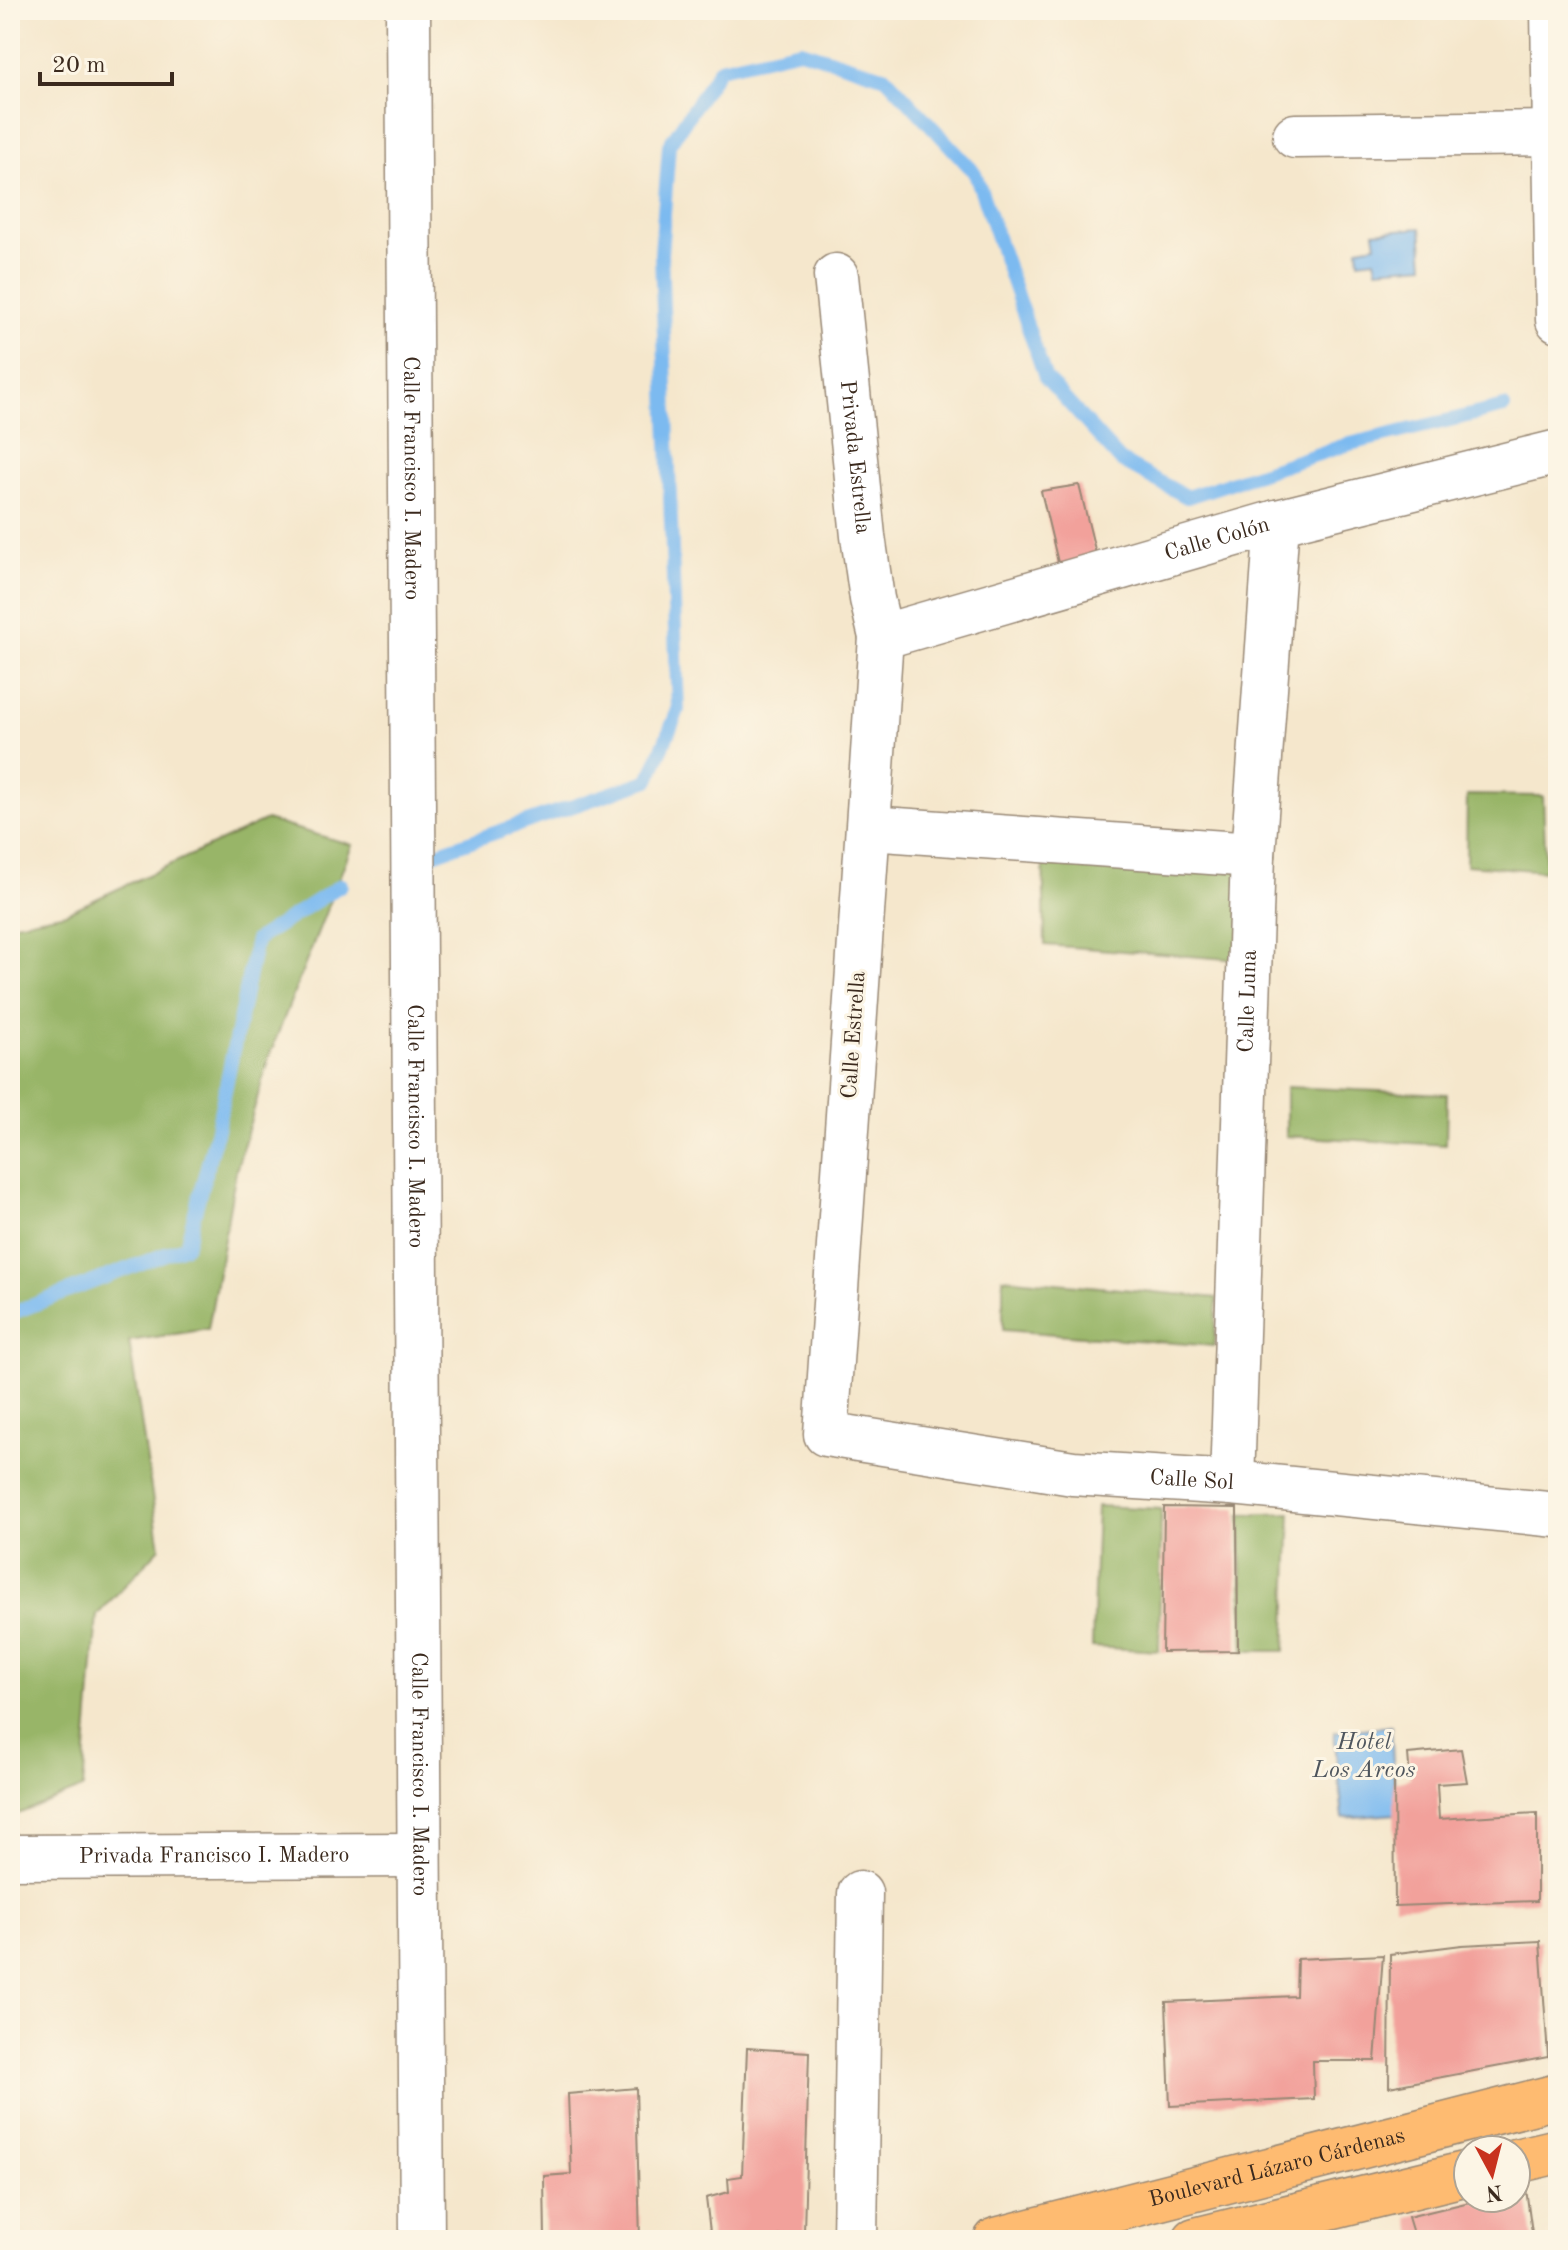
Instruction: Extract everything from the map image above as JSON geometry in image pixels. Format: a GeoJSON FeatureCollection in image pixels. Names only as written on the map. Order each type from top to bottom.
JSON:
{"type":"FeatureCollection","features":[{"type":"Feature","properties":{"kind":"main road","name":"Boulevard Lázaro Cárdenas"},"geometry":{"type":"LineString","coordinates":[[996,2240],[1558,2096]]}},
{"type":"Feature","properties":{"kind":"main road"},"geometry":{"type":"LineString","coordinates":[[1532,2157],[1558,2151]]}},
{"type":"Feature","properties":{"kind":"main road"},"geometry":{"type":"LineString","coordinates":[[1195,2240],[1452,2177]]}},
{"type":"Feature","properties":{"kind":"street","name":"Calle Francisco I. Madero"},"geometry":{"type":"LineString","coordinates":[[408,10],[417,1855],[422,2240]]}},
{"type":"Feature","properties":{"kind":"street"},"geometry":{"type":"LineString","coordinates":[[1553,10],[1558,320]]}},
{"type":"Feature","properties":{"kind":"street"},"geometry":{"type":"LineString","coordinates":[[1295,136],[1555,133]]}},
{"type":"Feature","properties":{"kind":"street","name":"Privada Estrella"},"geometry":{"type":"LineString","coordinates":[[836,276],[863,536],[881,637]]}},
{"type":"Feature","properties":{"kind":"street","name":"Calle Colón"},"geometry":{"type":"LineString","coordinates":[[881,637],[1277,522],[1558,452]]}},
{"type":"Feature","properties":{"kind":"street","name":"Calle Luna"},"geometry":{"type":"LineString","coordinates":[[1232,1483],[1253,855],[1277,522]]}},
{"type":"Feature","properties":{"kind":"street","name":"Calle Estrella"},"geometry":{"type":"LineString","coordinates":[[826,1434],[881,637]]}},
{"type":"Feature","properties":{"kind":"street"},"geometry":{"type":"LineString","coordinates":[[869,828],[1253,855]]}},
{"type":"Feature","properties":{"kind":"street","name":"Calle Sol"},"geometry":{"type":"LineString","coordinates":[[826,1434],[1073,1473],[1232,1483],[1558,1515]]}},
{"type":"Feature","properties":{"kind":"street","name":"Privada Francisco I. Madero"},"geometry":{"type":"LineString","coordinates":[[10,1857],[417,1855]]}},
{"type":"Feature","properties":{"kind":"street"},"geometry":{"type":"LineString","coordinates":[[855,2240],[860,1893]]}},
{"type":"Feature","properties":{"kind":"green space"},"geometry":{"type":"Polygon","coordinates":[[[1467,795],[1543,796],[1546,871],[1466,865],[1467,795]]]}},
{"type":"Feature","properties":{"kind":"green space"},"geometry":{"type":"Polygon","coordinates":[[[266,820],[352,845],[270,1054],[236,1171],[208,1329],[129,1341],[160,1548],[97,1615],[83,1788],[13,1816],[10,1814],[10,924],[66,913],[266,820]]]}},
{"type":"Feature","properties":{"kind":"green space"},"geometry":{"type":"Polygon","coordinates":[[[1043,850],[1242,863],[1240,960],[1045,945],[1043,850]]]}},
{"type":"Feature","properties":{"kind":"green space"},"geometry":{"type":"Polygon","coordinates":[[[1286,1087],[1447,1094],[1446,1145],[1286,1136],[1286,1087]]]}},
{"type":"Feature","properties":{"kind":"green space"},"geometry":{"type":"Polygon","coordinates":[[[1003,1278],[1217,1298],[1214,1346],[1003,1330],[1003,1278]]]}},
{"type":"Feature","properties":{"kind":"green space"},"geometry":{"type":"Polygon","coordinates":[[[1097,1506],[1161,1509],[1159,1651],[1092,1647],[1097,1506]]]}},
{"type":"Feature","properties":{"kind":"green space"},"geometry":{"type":"Polygon","coordinates":[[[1291,1513],[1285,1651],[1244,1651],[1240,1515],[1291,1513]]]}},
{"type":"Feature","properties":{"kind":"water"},"geometry":{"type":"Polygon","coordinates":[[[1421,228],[1424,265],[1377,269],[1375,259],[1359,261],[1358,248],[1376,245],[1374,232],[1421,228]]]}},
{"type":"Feature","properties":{"kind":"water","name":"Hotel Los Arcos"},"geometry":{"type":"Polygon","coordinates":[[[1391,1726],[1396,1814],[1343,1818],[1334,1732],[1391,1726]]]}},
{"type":"Feature","properties":{"kind":"building"},"geometry":{"type":"Polygon","coordinates":[[[1079,485],[1099,566],[1061,575],[1041,491],[1079,485]]]}},
{"type":"Feature","properties":{"kind":"building"},"geometry":{"type":"Polygon","coordinates":[[[1164,1507],[1237,1508],[1238,1651],[1162,1652],[1164,1507]]]}},
{"type":"Feature","properties":{"kind":"building"},"geometry":{"type":"Polygon","coordinates":[[[1461,1749],[1467,1782],[1437,1784],[1439,1819],[1537,1813],[1537,1901],[1395,1906],[1394,1782],[1410,1778],[1408,1754],[1461,1749]]]}},
{"type":"Feature","properties":{"kind":"building"},"geometry":{"type":"Polygon","coordinates":[[[1540,1941],[1548,2057],[1389,2087],[1390,1954],[1462,1945],[1540,1941]]]}},
{"type":"Feature","properties":{"kind":"building"},"geometry":{"type":"Polygon","coordinates":[[[1383,1955],[1375,2061],[1313,2061],[1314,2099],[1170,2106],[1166,2002],[1296,1996],[1297,1959],[1383,1955]]]}},
{"type":"Feature","properties":{"kind":"building"},"geometry":{"type":"Polygon","coordinates":[[[747,2048],[809,2052],[804,2232],[752,2240],[711,2240],[706,2198],[729,2192],[728,2178],[742,2176],[747,2048]]]}},
{"type":"Feature","properties":{"kind":"building"},"geometry":{"type":"Polygon","coordinates":[[[636,2088],[640,2240],[545,2240],[544,2176],[571,2174],[568,2094],[636,2088]]]}},
{"type":"Feature","properties":{"kind":"building"},"geometry":{"type":"Polygon","coordinates":[[[1452,2206],[1452,2214],[1529,2214],[1533,2240],[1415,2240],[1408,2217],[1452,2206]]]}},
{"type":"Feature","properties":{"kind":"waterway"},"geometry":{"type":"LineString","coordinates":[[422,858],[649,780],[678,710],[661,254],[669,145],[720,68],[800,50],[886,77],[975,173],[1045,377],[1121,461],[1187,497],[1346,445],[1504,407]]}},
{"type":"Feature","properties":{"kind":"waterway"},"geometry":{"type":"LineString","coordinates":[[10,1314],[186,1246],[217,1129],[256,940],[341,885]]}}]}
